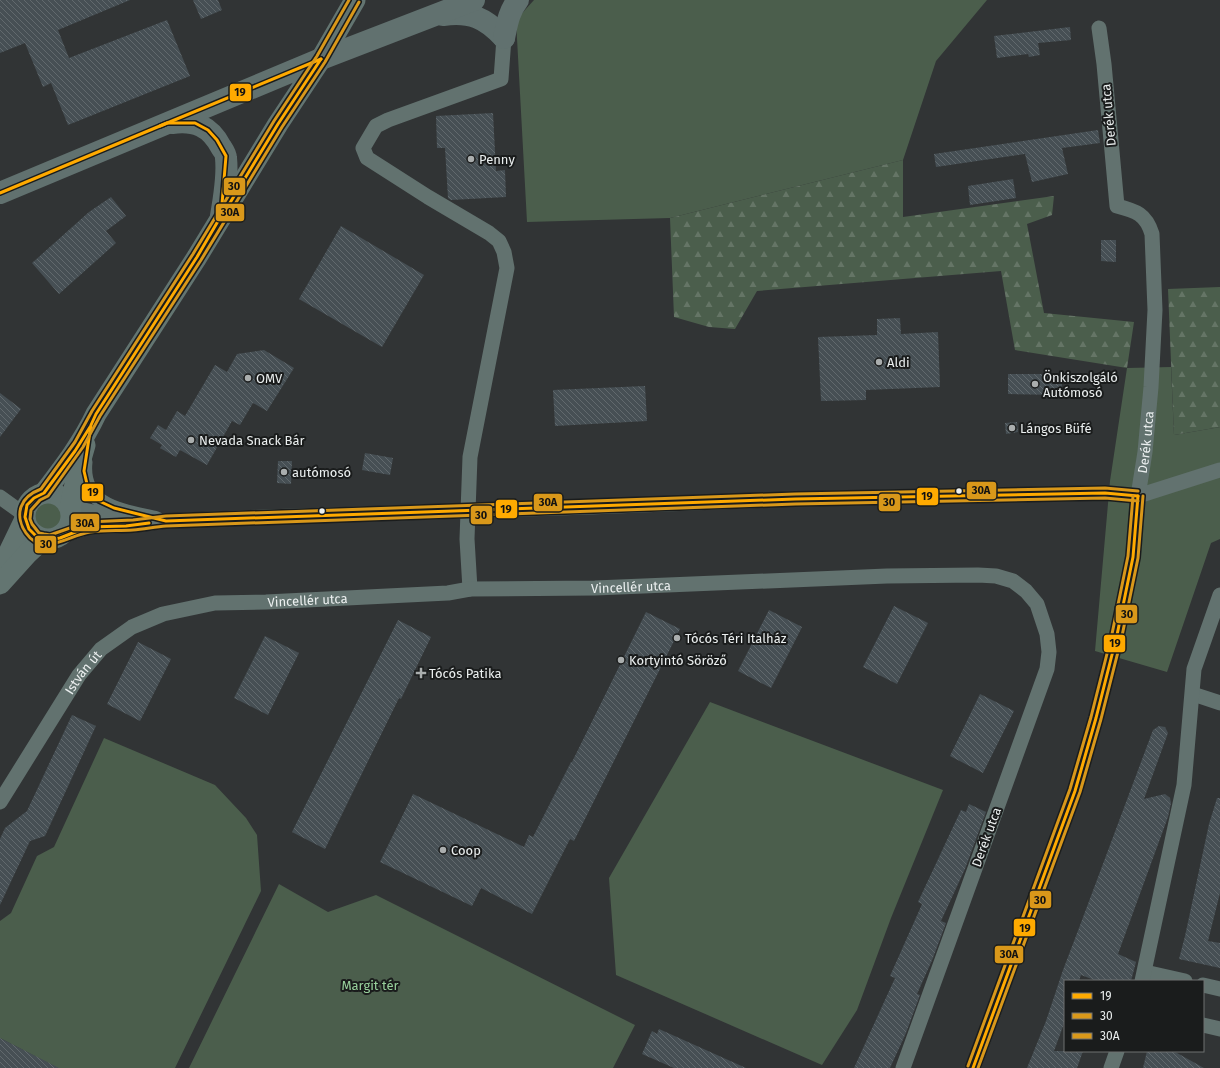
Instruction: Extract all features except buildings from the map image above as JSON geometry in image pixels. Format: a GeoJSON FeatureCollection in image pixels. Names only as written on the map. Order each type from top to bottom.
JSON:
{"type":"FeatureCollection","features":[{"type":"Feature","properties":{"kind":"main road"},"geometry":{"type":"LineString","coordinates":[[0,193],[449,6],[456,13],[470,15],[486,21],[504,38],[510,14],[513,6],[518,0]]}},
{"type":"Feature","properties":{"kind":"main road"},"geometry":{"type":"LineString","coordinates":[[167,123],[195,123],[208,130],[217,140],[226,156],[221,216]]}},
{"type":"Feature","properties":{"kind":"street"},"geometry":{"type":"LineString","coordinates":[[44,493],[75,451],[96,414],[197,257],[278,124],[321,59],[355,0]]}},
{"type":"Feature","properties":{"kind":"street","name":"Derék utca"},"geometry":{"type":"LineString","coordinates":[[973,1068],[1075,791],[1096,718],[1117,635],[1133,557],[1138,496],[1145,452],[1151,387],[1155,310],[1152,234],[1148,223],[1139,214],[1130,209],[1117,206],[1104,64],[1099,28]]}},
{"type":"Feature","properties":{"kind":"street"},"geometry":{"type":"LineString","coordinates":[[470,589],[468,511],[470,457],[507,268],[504,252],[499,241],[489,233],[428,197],[367,158],[363,148],[376,126],[388,120],[501,80],[504,38]]}},
{"type":"Feature","properties":{"kind":"street"},"geometry":{"type":"LineString","coordinates":[[91,425],[84,471],[88,484],[95,496],[99,501],[114,508],[166,521]]}},
{"type":"Feature","properties":{"kind":"street"},"geometry":{"type":"LineString","coordinates":[[70,507],[79,466],[91,425]]}},
{"type":"Feature","properties":{"kind":"street"},"geometry":{"type":"LineString","coordinates":[[0,497],[25,517],[31,532],[36,537],[51,538],[88,527],[133,526],[166,521],[264,517],[844,497],[1105,493],[1138,496],[1220,470]]}},
{"type":"Feature","properties":{"kind":"street"},"geometry":{"type":"LineString","coordinates":[[0,571],[25,517],[26,508],[30,501],[44,493],[57,494],[67,502],[72,516],[71,524],[66,532],[51,538],[28,552],[0,584]]}},
{"type":"Feature","properties":{"kind":"street"},"geometry":{"type":"LineString","coordinates":[[70,507],[107,515],[166,521]]}},
{"type":"Feature","properties":{"kind":"street","name":"Vincellér utca"},"geometry":{"type":"LineString","coordinates":[[215,603],[448,593],[470,589],[595,588],[887,576],[978,574],[996,576],[1013,581],[1026,591],[1036,604]]}},
{"type":"Feature","properties":{"kind":"street"},"geometry":{"type":"LineString","coordinates":[[1177,980],[1143,976],[1184,785],[1194,669],[1220,595]]}},
{"type":"Feature","properties":{"kind":"street","name":"István út"},"geometry":{"type":"LineString","coordinates":[[0,802],[79,675],[101,649],[132,627],[163,614],[215,603]]}},
{"type":"Feature","properties":{"kind":"street","name":"Derék utca"},"geometry":{"type":"LineString","coordinates":[[903,1068],[1047,669],[1049,652],[1048,634],[1036,604]]}},
{"type":"Feature","properties":{"kind":"street"},"geometry":{"type":"LineString","coordinates":[[1193,694],[1220,703]]}},
{"type":"Feature","properties":{"kind":"street"},"geometry":{"type":"LineString","coordinates":[[1204,985],[1220,989]]}},
{"type":"Feature","properties":{"kind":"street"},"geometry":{"type":"LineString","coordinates":[[1204,1025],[1220,1029]]}},
{"type":"Feature","properties":{"kind":"street"},"geometry":{"type":"LineString","coordinates":[[1112,1068],[1118,1052]]}},
{"type":"Feature","properties":{"kind":"green space"},"geometry":{"type":"Polygon","coordinates":[[[534,0],[987,0],[936,61],[903,160],[670,218],[527,222],[516,20],[534,0]]]}},
{"type":"Feature","properties":{"kind":"green space"},"geometry":{"type":"Polygon","coordinates":[[[903,160],[903,217],[1054,196],[1052,215],[1027,224],[1044,313],[1134,322],[1127,368],[1015,350],[1001,271],[757,291],[735,329],[709,327],[674,317],[670,218],[903,160]]]}},
{"type":"Feature","properties":{"kind":"green space"},"geometry":{"type":"Polygon","coordinates":[[[1220,287],[1220,427],[1174,435],[1168,289],[1220,287]]]}},
{"type":"Feature","properties":{"kind":"green space"},"geometry":{"type":"Polygon","coordinates":[[[1171,367],[1174,435],[1220,427],[1220,539],[1211,543],[1167,672],[1095,651],[1110,481],[1127,368],[1171,367]]]}},
{"type":"Feature","properties":{"kind":"green space"},"geometry":{"type":"Polygon","coordinates":[[[52,498],[61,503],[65,508],[65,522],[61,527],[56,531],[46,532],[42,531],[33,522],[32,512],[33,508],[42,499],[52,498]]]}},
{"type":"Feature","properties":{"kind":"green space"},"geometry":{"type":"Polygon","coordinates":[[[710,702],[943,790],[891,918],[857,1010],[822,1065],[616,975],[609,878],[710,702]]]}},
{"type":"Feature","properties":{"kind":"green space"},"geometry":{"type":"Polygon","coordinates":[[[104,738],[215,785],[246,818],[257,835],[261,891],[175,1068],[58,1068],[0,1038],[0,921],[11,913],[37,856],[54,847],[104,738]]]}},
{"type":"Feature","properties":{"kind":"green space","name":"Margit tér"},"geometry":{"type":"Polygon","coordinates":[[[279,884],[328,912],[376,895],[635,1025],[613,1068],[189,1068],[279,884]]]}},
{"type":"Feature","properties":{"kind":"transit line","name":"30"},"geometry":{"type":"LineString","coordinates":[[349,0],[317,56],[274,121],[193,254],[92,411],[75,442],[41,489],[29,496],[22,504],[20,514],[21,524],[26,533],[33,540],[40,544],[48,544],[56,543],[90,532],[133,530],[166,526],[795,504],[1105,498],[1138,501]]}},
{"type":"Feature","properties":{"kind":"transit line","name":"30A"},"geometry":{"type":"LineString","coordinates":[[359,2],[325,62],[282,127],[201,260],[100,416],[83,447],[48,496],[40,500],[31,510],[30,519],[39,533],[50,535],[87,522],[133,520],[166,516],[795,494],[1105,488],[1138,491]]}},
{"type":"Feature","properties":{"kind":"transit line","name":"19"},"geometry":{"type":"LineString","coordinates":[[160,126],[321,59]]}},
{"type":"Feature","properties":{"kind":"transit line","name":"19"},"geometry":{"type":"LineString","coordinates":[[225,211],[278,124],[321,59]]}},
{"type":"Feature","properties":{"kind":"transit line","name":"19"},"geometry":{"type":"LineString","coordinates":[[0,193],[167,123],[195,123],[208,130],[217,140],[226,156],[221,216],[197,257],[96,414],[91,425],[84,471],[87,484],[99,501],[114,508],[166,521],[795,499],[1105,493],[1138,496]]}},
{"type":"Feature","properties":{"kind":"transit line","name":"19"},"geometry":{"type":"LineString","coordinates":[[90,427],[75,451],[44,493],[34,498],[27,505],[25,517],[29,529],[37,537],[49,540],[60,538],[88,527],[126,526],[149,523]]}},
{"type":"Feature","properties":{"kind":"transit line","name":"30A"},"geometry":{"type":"LineString","coordinates":[[968,1066],[1070,789],[1091,717],[1112,634],[1128,556],[1133,496]]}},
{"type":"Feature","properties":{"kind":"transit line","name":"19"},"geometry":{"type":"LineString","coordinates":[[973,1068],[1075,791],[1096,718],[1117,635],[1133,557],[1138,496]]}},
{"type":"Feature","properties":{"kind":"transit line","name":"30"},"geometry":{"type":"LineString","coordinates":[[978,1068],[1080,792],[1101,719],[1122,636],[1138,558],[1143,496]]}},
{"type":"Feature","properties":{"kind":"place","name":"Penny"},"geometry":{"type":"Point","coordinates":[471,159]}},
{"type":"Feature","properties":{"kind":"place","name":"Aldi"},"geometry":{"type":"Point","coordinates":[879,362]}},
{"type":"Feature","properties":{"kind":"place","name":"OMV"},"geometry":{"type":"Point","coordinates":[248,378]}},
{"type":"Feature","properties":{"kind":"place","name":"Önkiszolgáló Autómosó"},"geometry":{"type":"Point","coordinates":[1035,384]}},
{"type":"Feature","properties":{"kind":"place","name":"Lángos Büfé"},"geometry":{"type":"Point","coordinates":[1012,428]}},
{"type":"Feature","properties":{"kind":"place","name":"Nevada Snack Bár"},"geometry":{"type":"Point","coordinates":[191,440]}},
{"type":"Feature","properties":{"kind":"place","name":"autómosó"},"geometry":{"type":"Point","coordinates":[284,472]}},
{"type":"Feature","properties":{"kind":"place","name":"Tócós Téri Italház"},"geometry":{"type":"Point","coordinates":[677,638]}},
{"type":"Feature","properties":{"kind":"place","name":"Kortyintó Söröző"},"geometry":{"type":"Point","coordinates":[621,660]}},
{"type":"Feature","properties":{"kind":"place","name":"Tócós Patika"},"geometry":{"type":"Point","coordinates":[421,673]}},
{"type":"Feature","properties":{"kind":"place","name":"Coop"},"geometry":{"type":"Point","coordinates":[443,850]}}]}
